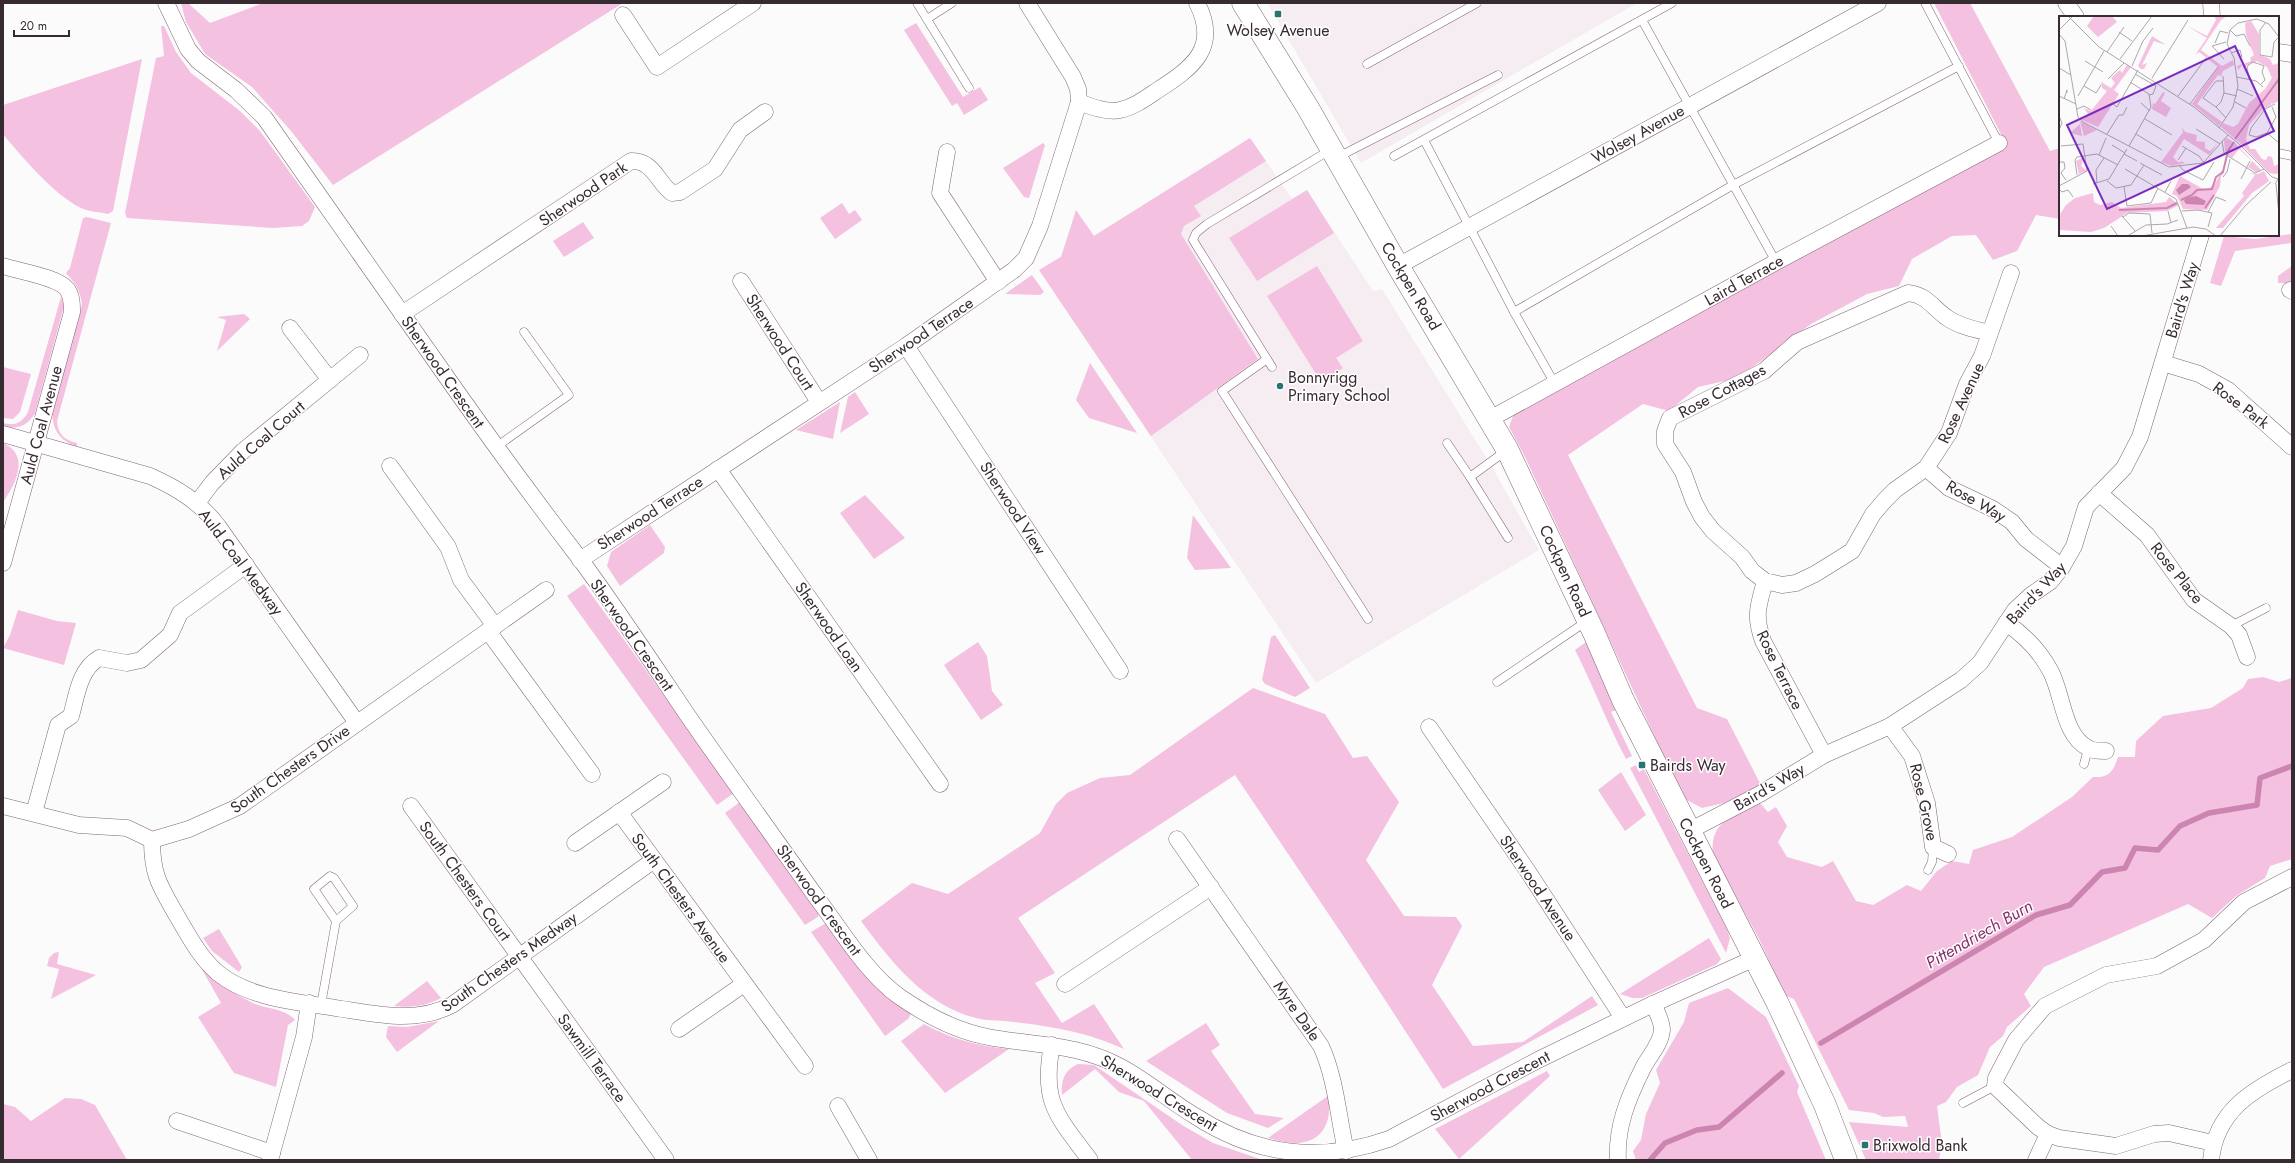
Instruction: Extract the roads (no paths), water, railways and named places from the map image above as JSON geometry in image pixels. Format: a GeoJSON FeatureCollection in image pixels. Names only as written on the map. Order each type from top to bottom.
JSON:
{"type":"FeatureCollection","features":[{"type":"Feature","properties":{"kind":"main road","name":"Cockpen Road"},"geometry":{"type":"LineString","coordinates":[[1243,3],[1507,449],[1588,620],[1623,700],[1755,958],[1826,1105],[1846,1160]]}},
{"type":"Feature","properties":{"kind":"street","name":"Sherwood Crescent"},"geometry":{"type":"LineString","coordinates":[[166,3],[188,49],[210,72],[236,90],[264,117],[496,447],[580,560],[742,794],[829,914],[885,986],[923,1012],[971,1033],[991,1038],[1052,1045],[1100,1057],[1124,1069],[1197,1118],[1220,1130],[1253,1143],[1275,1150],[1305,1154],[1346,1152],[1366,1147],[1406,1131],[1538,1060],[1623,1018],[1755,958]]}},
{"type":"Feature","properties":{"kind":"street"},"geometry":{"type":"LineString","coordinates":[[623,15],[657,67],[752,3]]}},
{"type":"Feature","properties":{"kind":"street","name":"Sherwood Terrace"},"geometry":{"type":"LineString","coordinates":[[580,560],[906,346],[998,282],[1026,258],[1033,244],[1078,102],[1078,89],[1073,77],[1027,3]]}},
{"type":"Feature","properties":{"kind":"street"},"geometry":{"type":"LineString","coordinates":[[1078,102],[1107,110],[1119,110],[1132,107],[1187,71],[1196,59],[1204,44],[1206,29],[1203,15],[1197,3]]}},
{"type":"Feature","properties":{"kind":"street","name":"Wolsey Avenue"},"geometry":{"type":"LineString","coordinates":[[1398,266],[1878,3]]}},
{"type":"Feature","properties":{"kind":"street"},"geometry":{"type":"LineString","coordinates":[[2066,3],[2075,16]]}},
{"type":"Feature","properties":{"kind":"street"},"geometry":{"type":"LineString","coordinates":[[2211,3],[2212,16]]}},
{"type":"Feature","properties":{"kind":"street"},"geometry":{"type":"LineString","coordinates":[[2279,52],[2292,54]]}},
{"type":"Feature","properties":{"kind":"street","name":"Sherwood Park"},"geometry":{"type":"LineString","coordinates":[[402,314],[632,161],[640,161],[648,165],[666,188],[672,193],[680,192],[715,169],[740,130],[765,112]]}},
{"type":"Feature","properties":{"kind":"street","name":"Laird Terrace"},"geometry":{"type":"LineString","coordinates":[[1490,419],[1776,262],[1999,143]]}},
{"type":"Feature","properties":{"kind":"street"},"geometry":{"type":"LineString","coordinates":[[947,152],[940,193],[998,282]]}},
{"type":"Feature","properties":{"kind":"street","name":"Baird's Way"},"geometry":{"type":"LineString","coordinates":[[1690,831],[1760,794],[1824,756],[1890,726],[1961,680],[1980,663],[2015,610],[2031,595],[2050,582],[2062,567],[2074,546],[2082,512],[2124,468],[2132,455],[2146,422],[2201,236]]}},
{"type":"Feature","properties":{"kind":"street","name":"Auld Coal Avenue"},"geometry":{"type":"LineString","coordinates":[[3,266],[59,282],[67,288],[72,299],[72,312],[3,563]]}},
{"type":"Feature","properties":{"kind":"street","name":"Rose Avenue"},"geometry":{"type":"LineString","coordinates":[[1765,581],[1782,585],[1796,583],[1815,574],[1852,550],[1873,514],[1894,490],[1926,468],[1949,433],[1967,384],[1982,356],[2012,273]]}},
{"type":"Feature","properties":{"kind":"street","name":"Sherwood Court"},"geometry":{"type":"LineString","coordinates":[[741,281],[819,402]]}},
{"type":"Feature","properties":{"kind":"street","name":"Rose Cottages"},"geometry":{"type":"LineString","coordinates":[[1765,581],[1752,571],[1742,557],[1713,531],[1702,517],[1694,502],[1683,472],[1665,444],[1665,431],[1670,418],[1764,371],[1797,342],[1908,293],[1919,294],[1927,299],[1951,320],[1990,333]]}},
{"type":"Feature","properties":{"kind":"street"},"geometry":{"type":"LineString","coordinates":[[290,328],[330,380]]}},
{"type":"Feature","properties":{"kind":"street","name":"Sherwood View"},"geometry":{"type":"LineString","coordinates":[[906,346],[1120,671]]}},
{"type":"Feature","properties":{"kind":"street","name":"Auld Coal Court"},"geometry":{"type":"LineString","coordinates":[[197,503],[212,483],[243,450],[360,355]]}},
{"type":"Feature","properties":{"kind":"street","name":"Rose Park"},"geometry":{"type":"LineString","coordinates":[[2163,362],[2199,374],[2228,390],[2292,444]]}},
{"type":"Feature","properties":{"kind":"street","name":"Auld Coal Medway"},"geometry":{"type":"LineString","coordinates":[[3,434],[150,476],[169,485],[197,503],[208,513],[246,565],[357,723]]}},
{"type":"Feature","properties":{"kind":"street"},"geometry":{"type":"LineString","coordinates":[[390,466],[448,547],[461,580],[492,629],[592,774]]}},
{"type":"Feature","properties":{"kind":"street","name":"Rose Way"},"geometry":{"type":"LineString","coordinates":[[1926,468],[1949,488],[1993,509],[2012,522],[2026,539],[2062,567]]}},
{"type":"Feature","properties":{"kind":"street","name":"Sherwood Loan"},"geometry":{"type":"LineString","coordinates":[[718,469],[940,784]]}},
{"type":"Feature","properties":{"kind":"street","name":"Rose Place"},"geometry":{"type":"LineString","coordinates":[[2099,493],[2147,535],[2194,600],[2231,626],[2239,635],[2247,657]]}},
{"type":"Feature","properties":{"kind":"street"},"geometry":{"type":"LineString","coordinates":[[34,814],[58,725],[71,716],[83,673],[90,664],[99,658],[127,663],[141,660],[170,635],[180,613],[246,565]]}},
{"type":"Feature","properties":{"kind":"street","name":"Rose Terrace"},"geometry":{"type":"LineString","coordinates":[[1765,581],[1758,606],[1757,623],[1762,641],[1824,756]]}},
{"type":"Feature","properties":{"kind":"street","name":"South Chesters Drive"},"geometry":{"type":"LineString","coordinates":[[152,840],[189,829],[240,806],[546,590]]}},
{"type":"Feature","properties":{"kind":"street"},"geometry":{"type":"LineString","coordinates":[[2006,623],[2022,635],[2039,652],[2052,674],[2068,722],[2078,740],[2088,749],[2106,751]]}},
{"type":"Feature","properties":{"kind":"street","name":"Rose Grove"},"geometry":{"type":"LineString","coordinates":[[1890,726],[1912,756],[1927,802],[1933,847],[1948,854]]}},
{"type":"Feature","properties":{"kind":"street","name":"Sherwood Avenue"},"geometry":{"type":"LineString","coordinates":[[1429,727],[1445,762],[1529,873],[1623,1018]]}},
{"type":"Feature","properties":{"kind":"street"},"geometry":{"type":"LineString","coordinates":[[574,843],[663,782]]}},
{"type":"Feature","properties":{"kind":"street"},"geometry":{"type":"LineString","coordinates":[[3,806],[79,825],[127,828],[152,840]]}},
{"type":"Feature","properties":{"kind":"street","name":"South Chesters Court"},"geometry":{"type":"LineString","coordinates":[[411,806],[519,956]]}},
{"type":"Feature","properties":{"kind":"street","name":"South Chesters Avenue"},"geometry":{"type":"LineString","coordinates":[[619,812],[804,1066]]}},
{"type":"Feature","properties":{"kind":"street","name":"Myre Dale"},"geometry":{"type":"LineString","coordinates":[[1178,839],[1321,1046],[1329,1062],[1346,1152]]}},
{"type":"Feature","properties":{"kind":"street","name":"South Chesters Medway"},"geometry":{"type":"LineString","coordinates":[[152,840],[153,871],[159,886],[192,941],[218,973],[236,984],[261,994],[315,1004],[397,1016],[431,1014],[452,1005],[654,860]]}},
{"type":"Feature","properties":{"kind":"street"},"geometry":{"type":"LineString","coordinates":[[2213,1143],[2169,1133],[2154,1134],[2116,1146],[2106,1146],[2048,1134],[1995,1086],[1996,1078],[2016,1040],[2045,1006],[2106,975],[2157,966],[2204,940],[2244,902],[2292,877]]}},
{"type":"Feature","properties":{"kind":"street"},"geometry":{"type":"LineString","coordinates":[[1065,984],[1211,887]]}},
{"type":"Feature","properties":{"kind":"street","name":"Sawmill Terrace"},"geometry":{"type":"LineString","coordinates":[[519,956],[666,1160]]}},
{"type":"Feature","properties":{"kind":"street"},"geometry":{"type":"LineString","coordinates":[[680,1029],[744,984]]}},
{"type":"Feature","properties":{"kind":"street"},"geometry":{"type":"LineString","coordinates":[[177,1121],[271,1156],[304,1037],[315,1004]]}},
{"type":"Feature","properties":{"kind":"street"},"geometry":{"type":"LineString","coordinates":[[1618,1160],[1619,1133],[1626,1109],[1643,1067],[1660,1039],[1661,1022],[1653,1004]]}},
{"type":"Feature","properties":{"kind":"street"},"geometry":{"type":"LineString","coordinates":[[1052,1045],[1048,1078],[1049,1096],[1053,1109],[1090,1160]]}},
{"type":"Feature","properties":{"kind":"street"},"geometry":{"type":"LineString","coordinates":[[2211,1160],[2213,1143],[2222,1123],[2242,1099],[2258,1088],[2292,1070]]}},
{"type":"Feature","properties":{"kind":"street"},"geometry":{"type":"LineString","coordinates":[[838,1106],[869,1160]]}},
{"type":"Feature","properties":{"kind":"street"},"geometry":{"type":"LineString","coordinates":[[2036,1160],[2048,1134]]}},
{"type":"Feature","properties":{"kind":"lane"},"geometry":{"type":"LineString","coordinates":[[917,3],[969,88]]}},
{"type":"Feature","properties":{"kind":"lane"},"geometry":{"type":"LineString","coordinates":[[927,19],[952,3]]}},
{"type":"Feature","properties":{"kind":"lane"},"geometry":{"type":"LineString","coordinates":[[1367,64],[1477,3]]}},
{"type":"Feature","properties":{"kind":"lane"},"geometry":{"type":"LineString","coordinates":[[1394,156],[1672,3]]}},
{"type":"Feature","properties":{"kind":"lane"},"geometry":{"type":"LineString","coordinates":[[1925,3],[1960,66],[1999,143]]}},
{"type":"Feature","properties":{"kind":"lane"},"geometry":{"type":"LineString","coordinates":[[1642,20],[1776,262]]}},
{"type":"Feature","properties":{"kind":"lane"},"geometry":{"type":"LineString","coordinates":[[1514,312],[1733,186],[1960,66]]}},
{"type":"Feature","properties":{"kind":"lane"},"geometry":{"type":"LineString","coordinates":[[1272,367],[1192,240],[1196,233],[1207,224],[1333,154],[1498,74]]}},
{"type":"Feature","properties":{"kind":"lane"},"geometry":{"type":"LineString","coordinates":[[1424,140],[1514,312],[1555,384]]}},
{"type":"Feature","properties":{"kind":"lane"},"geometry":{"type":"LineString","coordinates":[[2279,152],[2292,156]]}},
{"type":"Feature","properties":{"kind":"lane"},"geometry":{"type":"LineString","coordinates":[[496,447],[569,395],[524,332]]}},
{"type":"Feature","properties":{"kind":"lane"},"geometry":{"type":"LineString","coordinates":[[1267,359],[1222,391],[1368,618]]}},
{"type":"Feature","properties":{"kind":"lane"},"geometry":{"type":"LineString","coordinates":[[1447,443],[1470,476],[1508,538]]}},
{"type":"Feature","properties":{"kind":"lane"},"geometry":{"type":"LineString","coordinates":[[1470,476],[1507,449]]}},
{"type":"Feature","properties":{"kind":"lane"},"geometry":{"type":"LineString","coordinates":[[2231,626],[2266,608]]}},
{"type":"Feature","properties":{"kind":"lane"},"geometry":{"type":"LineString","coordinates":[[1497,682],[1588,620]]}},
{"type":"Feature","properties":{"kind":"lane"},"geometry":{"type":"LineString","coordinates":[[2084,764],[2088,749]]}},
{"type":"Feature","properties":{"kind":"lane"},"geometry":{"type":"LineString","coordinates":[[1928,870],[1932,862],[1933,847]]}},
{"type":"Feature","properties":{"kind":"lane"},"geometry":{"type":"LineString","coordinates":[[315,1004],[336,920],[353,906],[334,878],[330,876],[314,889],[336,920]]}},
{"type":"Feature","properties":{"kind":"lane"},"geometry":{"type":"LineString","coordinates":[[1963,1103],[1995,1086]]}},
{"type":"Feature","properties":{"kind":"waterway","name":"Pittendriech Burn"},"geometry":{"type":"LineString","coordinates":[[1821,1043],[2036,915],[2070,905],[2102,872],[2125,868],[2135,848],[2158,850],[2180,826],[2209,813],[2257,805],[2260,778],[2292,766]]}},
{"type":"Feature","properties":{"kind":"waterway","name":"Pittendriech Burn"},"geometry":{"type":"LineString","coordinates":[[1650,1160],[1665,1143],[1697,1130],[1719,1127],[1782,1073]]}},
{"type":"Feature","properties":{"kind":"place","name":"Wolsey Avenue"},"geometry":{"type":"Point","coordinates":[1278,14]}},
{"type":"Feature","properties":{"kind":"place","name":"Bonnyrigg Primary School"},"geometry":{"type":"Point","coordinates":[1280,386]}},
{"type":"Feature","properties":{"kind":"place","name":"Bairds Way"},"geometry":{"type":"Point","coordinates":[1642,765]}},
{"type":"Feature","properties":{"kind":"place","name":"Brixwold Bank"},"geometry":{"type":"Point","coordinates":[1865,1145]}}]}
